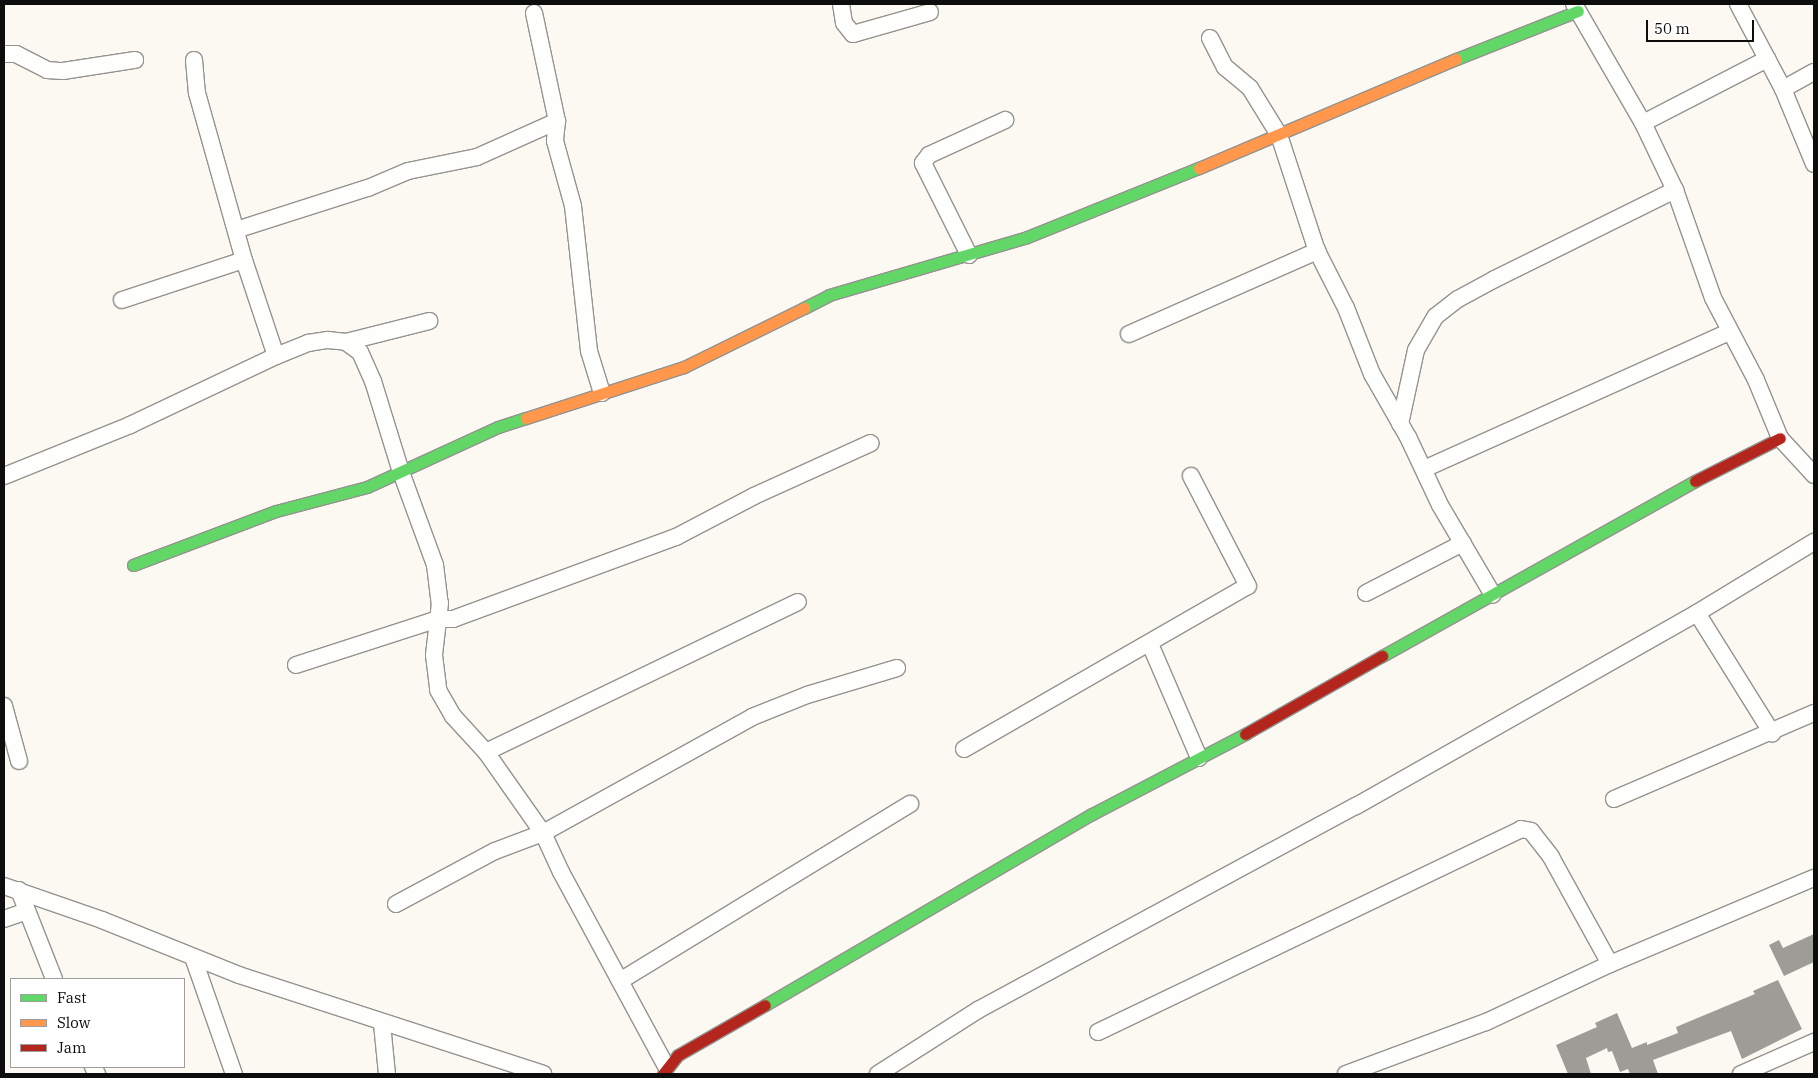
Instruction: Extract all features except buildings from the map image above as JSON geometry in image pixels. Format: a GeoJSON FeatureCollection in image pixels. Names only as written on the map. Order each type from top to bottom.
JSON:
{"type":"FeatureCollection","features":[{"type":"Feature","properties":{"kind":"street"},"geometry":{"type":"LineString","coordinates":[[841,4],[844,23],[853,34],[930,12]]}},
{"type":"Feature","properties":{"kind":"street"},"geometry":{"type":"LineString","coordinates":[[1738,4],[1783,89],[1814,164]]}},
{"type":"Feature","properties":{"kind":"street"},"geometry":{"type":"LineString","coordinates":[[133,565],[276,511],[367,487],[498,427],[684,367],[829,295],[1027,237],[1279,135],[1384,88],[1576,8],[1643,123],[1675,190],[1713,298],[1729,332],[1756,380],[1780,438],[1814,475]]}},
{"type":"Feature","properties":{"kind":"street"},"geometry":{"type":"LineString","coordinates":[[534,13],[557,121],[555,142],[573,206],[589,351],[602,393]]}},
{"type":"Feature","properties":{"kind":"street"},"geometry":{"type":"LineString","coordinates":[[1210,38],[1225,67],[1250,88],[1279,135],[1317,251],[1346,308],[1372,374],[1493,596]]}},
{"type":"Feature","properties":{"kind":"street"},"geometry":{"type":"LineString","coordinates":[[4,54],[16,54],[47,70],[63,71],[135,60]]}},
{"type":"Feature","properties":{"kind":"street"},"geometry":{"type":"LineString","coordinates":[[1643,123],[1767,59]]}},
{"type":"Feature","properties":{"kind":"street"},"geometry":{"type":"LineString","coordinates":[[194,60],[198,94],[244,260],[276,356]]}},
{"type":"Feature","properties":{"kind":"street"},"geometry":{"type":"LineString","coordinates":[[1783,89],[1814,72]]}},
{"type":"Feature","properties":{"kind":"street"},"geometry":{"type":"LineString","coordinates":[[970,255],[923,163],[929,155],[1005,120]]}},
{"type":"Feature","properties":{"kind":"street"},"geometry":{"type":"LineString","coordinates":[[236,230],[368,188],[408,171],[477,157],[557,121]]}},
{"type":"Feature","properties":{"kind":"street"},"geometry":{"type":"LineString","coordinates":[[1400,424],[1416,350],[1436,316],[1458,299],[1495,279],[1675,190]]}},
{"type":"Feature","properties":{"kind":"street"},"geometry":{"type":"LineString","coordinates":[[1129,334],[1317,251]]}},
{"type":"Feature","properties":{"kind":"street"},"geometry":{"type":"LineString","coordinates":[[122,300],[244,260]]}},
{"type":"Feature","properties":{"kind":"street"},"geometry":{"type":"LineString","coordinates":[[4,476],[130,425],[308,342],[346,342],[429,321]]}},
{"type":"Feature","properties":{"kind":"street"},"geometry":{"type":"LineString","coordinates":[[1424,469],[1729,332]]}},
{"type":"Feature","properties":{"kind":"street"},"geometry":{"type":"LineString","coordinates":[[346,342],[360,352],[373,381],[401,472],[435,565],[438,619],[434,655],[438,690],[453,716],[486,752],[543,833],[664,1070],[678,1055],[1084,818],[1199,758],[1493,596],[1661,498],[1780,438]]}},
{"type":"Feature","properties":{"kind":"street"},"geometry":{"type":"LineString","coordinates":[[296,665],[438,619],[453,619],[676,537],[754,496],[871,443]]}},
{"type":"Feature","properties":{"kind":"street"},"geometry":{"type":"LineString","coordinates":[[964,749],[1150,644],[1248,586],[1191,476]]}},
{"type":"Feature","properties":{"kind":"street"},"geometry":{"type":"LineString","coordinates":[[878,1074],[978,1010],[1356,806],[1697,613],[1814,542]]}},
{"type":"Feature","properties":{"kind":"street"},"geometry":{"type":"LineString","coordinates":[[1366,592],[1463,543]]}},
{"type":"Feature","properties":{"kind":"street"},"geometry":{"type":"LineString","coordinates":[[486,752],[798,602]]}},
{"type":"Feature","properties":{"kind":"street"},"geometry":{"type":"LineString","coordinates":[[1697,613],[1772,733]]}},
{"type":"Feature","properties":{"kind":"street"},"geometry":{"type":"LineString","coordinates":[[1150,644],[1199,758]]}},
{"type":"Feature","properties":{"kind":"street"},"geometry":{"type":"LineString","coordinates":[[396,904],[495,851],[543,833],[752,718],[807,695],[897,668]]}},
{"type":"Feature","properties":{"kind":"street"},"geometry":{"type":"LineString","coordinates":[[4,706],[19,761]]}},
{"type":"Feature","properties":{"kind":"street"},"geometry":{"type":"LineString","coordinates":[[1614,800],[1772,733],[1814,713]]}},
{"type":"Feature","properties":{"kind":"street"},"geometry":{"type":"LineString","coordinates":[[620,982],[910,804]]}},
{"type":"Feature","properties":{"kind":"street"},"geometry":{"type":"LineString","coordinates":[[1098,1032],[1520,829],[1531,831],[1551,857],[1610,964]]}},
{"type":"Feature","properties":{"kind":"street"},"geometry":{"type":"LineString","coordinates":[[1346,1074],[1486,1022],[1610,964],[1814,878]]}},
{"type":"Feature","properties":{"kind":"street"},"geometry":{"type":"LineString","coordinates":[[11,888],[27,911],[54,978]]}},
{"type":"Feature","properties":{"kind":"street"},"geometry":{"type":"LineString","coordinates":[[11,888],[192,957],[382,1024],[543,1074]]}},
{"type":"Feature","properties":{"kind":"street"},"geometry":{"type":"LineString","coordinates":[[4,919],[27,911]]}},
{"type":"Feature","properties":{"kind":"street"},"geometry":{"type":"LineString","coordinates":[[192,957],[234,1074]]}},
{"type":"Feature","properties":{"kind":"street"},"geometry":{"type":"LineString","coordinates":[[382,1024],[388,1074]]}},
{"type":"Feature","properties":{"kind":"street"},"geometry":{"type":"LineString","coordinates":[[1741,1074],[1814,1042]]}},
{"type":"Feature","properties":{"kind":"traffic: fast"},"geometry":{"type":"LineString","coordinates":[[1456,59],[1578,11]]}},
{"type":"Feature","properties":{"kind":"traffic: fast"},"geometry":{"type":"LineString","coordinates":[[804,308],[829,295],[1027,237],[1199,168]]}},
{"type":"Feature","properties":{"kind":"traffic: fast"},"geometry":{"type":"LineString","coordinates":[[133,565],[276,511],[367,487],[498,427],[526,418]]}},
{"type":"Feature","properties":{"kind":"traffic: fast"},"geometry":{"type":"LineString","coordinates":[[1382,656],[1695,481]]}},
{"type":"Feature","properties":{"kind":"traffic: fast"},"geometry":{"type":"LineString","coordinates":[[765,1005],[1092,814],[1245,734]]}},
{"type":"Feature","properties":{"kind":"traffic: slow"},"geometry":{"type":"LineString","coordinates":[[1199,168],[1456,59]]}},
{"type":"Feature","properties":{"kind":"traffic: slow"},"geometry":{"type":"LineString","coordinates":[[526,418],[684,367],[804,308]]}},
{"type":"Feature","properties":{"kind":"traffic: jam"},"geometry":{"type":"LineString","coordinates":[[1695,481],[1780,438]]}},
{"type":"Feature","properties":{"kind":"traffic: jam"},"geometry":{"type":"LineString","coordinates":[[1245,734],[1382,656]]}},
{"type":"Feature","properties":{"kind":"traffic: jam"},"geometry":{"type":"LineString","coordinates":[[663,1074],[678,1055],[765,1005]]}}]}
